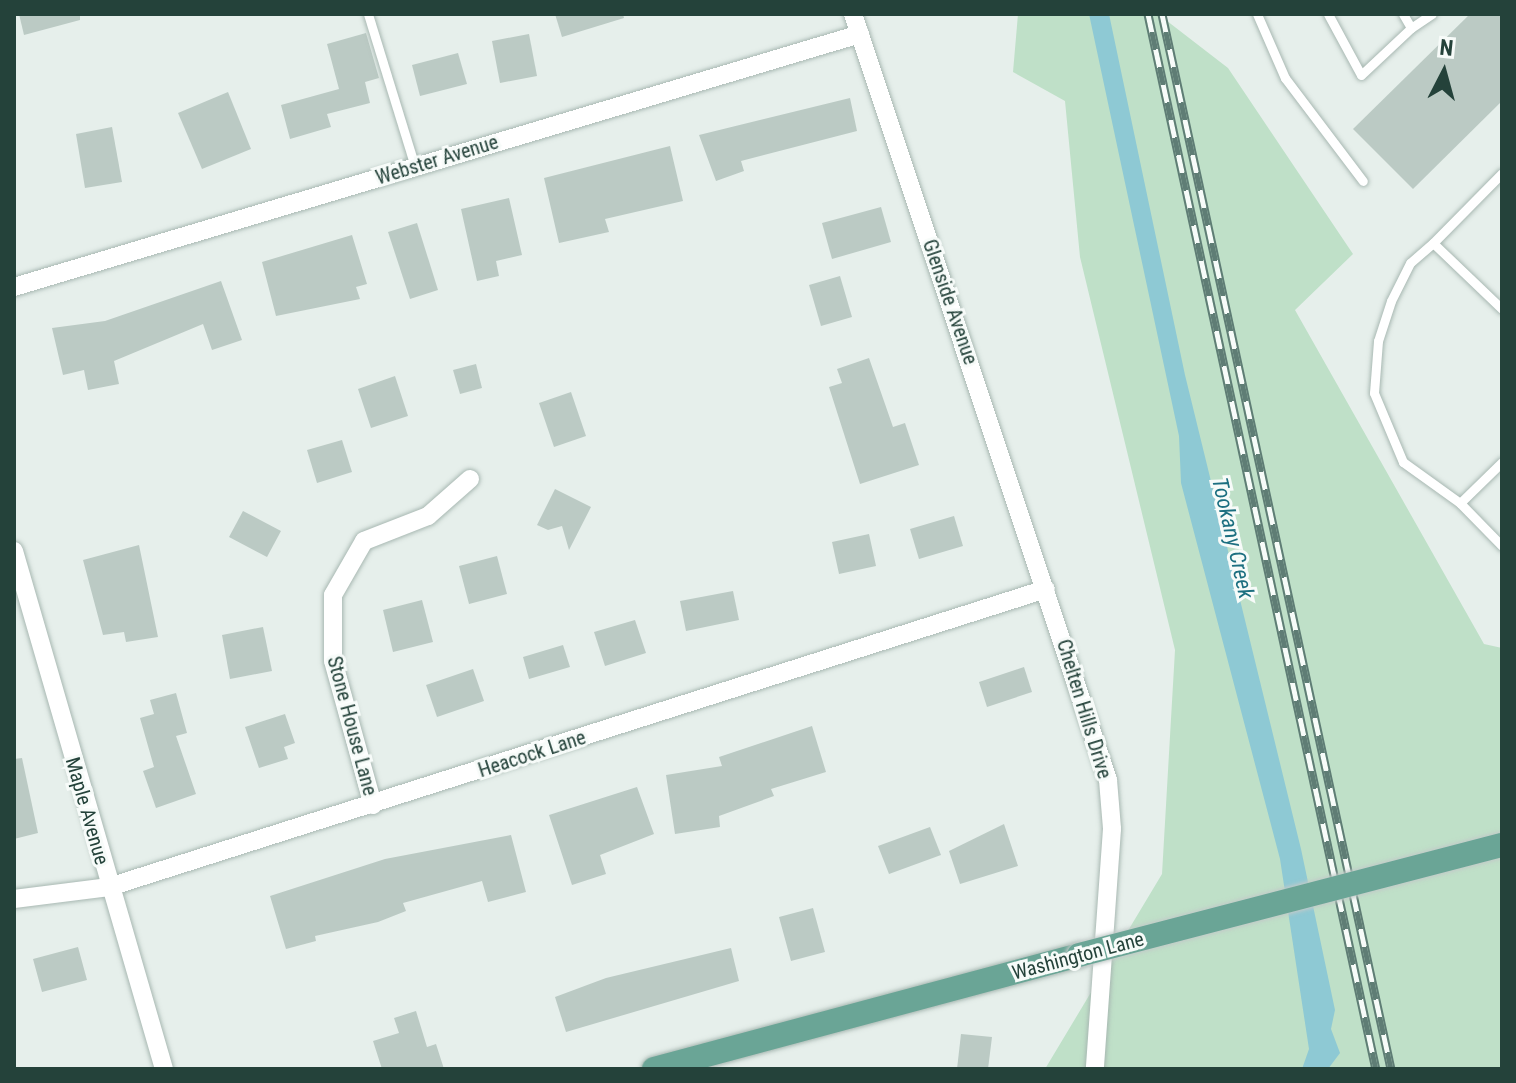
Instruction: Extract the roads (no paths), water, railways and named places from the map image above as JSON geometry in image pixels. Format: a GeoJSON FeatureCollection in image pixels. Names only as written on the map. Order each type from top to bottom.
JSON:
{"type":"FeatureCollection","features":[{"type":"Feature","properties":{"kind":"main road","name":"Washington Lane"},"geometry":{"type":"LineString","coordinates":[[654,1069],[704,1064],[1079,955],[1502,845]]}},
{"type":"Feature","properties":{"kind":"street","name":"Glenside Avenue"},"geometry":{"type":"LineString","coordinates":[[853,14],[1046,589]]}},
{"type":"Feature","properties":{"kind":"street","name":"Webster Avenue"},"geometry":{"type":"LineString","coordinates":[[14,287],[860,34]]}},
{"type":"Feature","properties":{"kind":"street","name":"Stone House Lane"},"geometry":{"type":"LineString","coordinates":[[373,805],[333,661],[333,595],[364,541],[428,516],[470,479]]}},
{"type":"Feature","properties":{"kind":"street","name":"Maple Avenue"},"geometry":{"type":"LineString","coordinates":[[14,551],[164,1069]]}},
{"type":"Feature","properties":{"kind":"street","name":"Heacock Lane"},"geometry":{"type":"LineString","coordinates":[[14,899],[109,887],[1046,589]]}},
{"type":"Feature","properties":{"kind":"street","name":"Chelten Hills Drive"},"geometry":{"type":"LineString","coordinates":[[1046,589],[1108,780],[1111,812],[1095,1069]]}},
{"type":"Feature","properties":{"kind":"lane"},"geometry":{"type":"LineString","coordinates":[[368,14],[415,167]]}},
{"type":"Feature","properties":{"kind":"lane"},"geometry":{"type":"LineString","coordinates":[[1257,14],[1285,78],[1363,181]]}},
{"type":"Feature","properties":{"kind":"lane"},"geometry":{"type":"LineString","coordinates":[[1328,14],[1361,75],[1411,28],[1432,14]]}},
{"type":"Feature","properties":{"kind":"lane"},"geometry":{"type":"LineString","coordinates":[[1403,14],[1411,28]]}},
{"type":"Feature","properties":{"kind":"lane"},"geometry":{"type":"LineString","coordinates":[[1502,173],[1410,263],[1391,301],[1378,341],[1374,393],[1403,462],[1460,503],[1502,546]]}},
{"type":"Feature","properties":{"kind":"lane"},"geometry":{"type":"LineString","coordinates":[[1433,243],[1502,309]]}},
{"type":"Feature","properties":{"kind":"lane"},"geometry":{"type":"LineString","coordinates":[[1460,503],[1502,462]]}},
{"type":"Feature","properties":{"kind":"water"},"geometry":{"type":"Polygon","coordinates":[[[1089,14],[1109,14],[1185,375],[1301,849],[1335,1010],[1331,1029],[1340,1053],[1328,1069],[1302,1069],[1309,1049],[1280,859],[1181,483],[1179,436],[1089,14]]]}},
{"type":"Feature","properties":{"kind":"railway"},"geometry":{"type":"LineString","coordinates":[[1148,14],[1376,1069]]}},
{"type":"Feature","properties":{"kind":"railway"},"geometry":{"type":"LineString","coordinates":[[1162,14],[1391,1069]]}},
{"type":"Feature","properties":{"kind":"water label","name":"Tookany Creek"},"geometry":{"type":"Point","coordinates":[1233,538]}}]}
